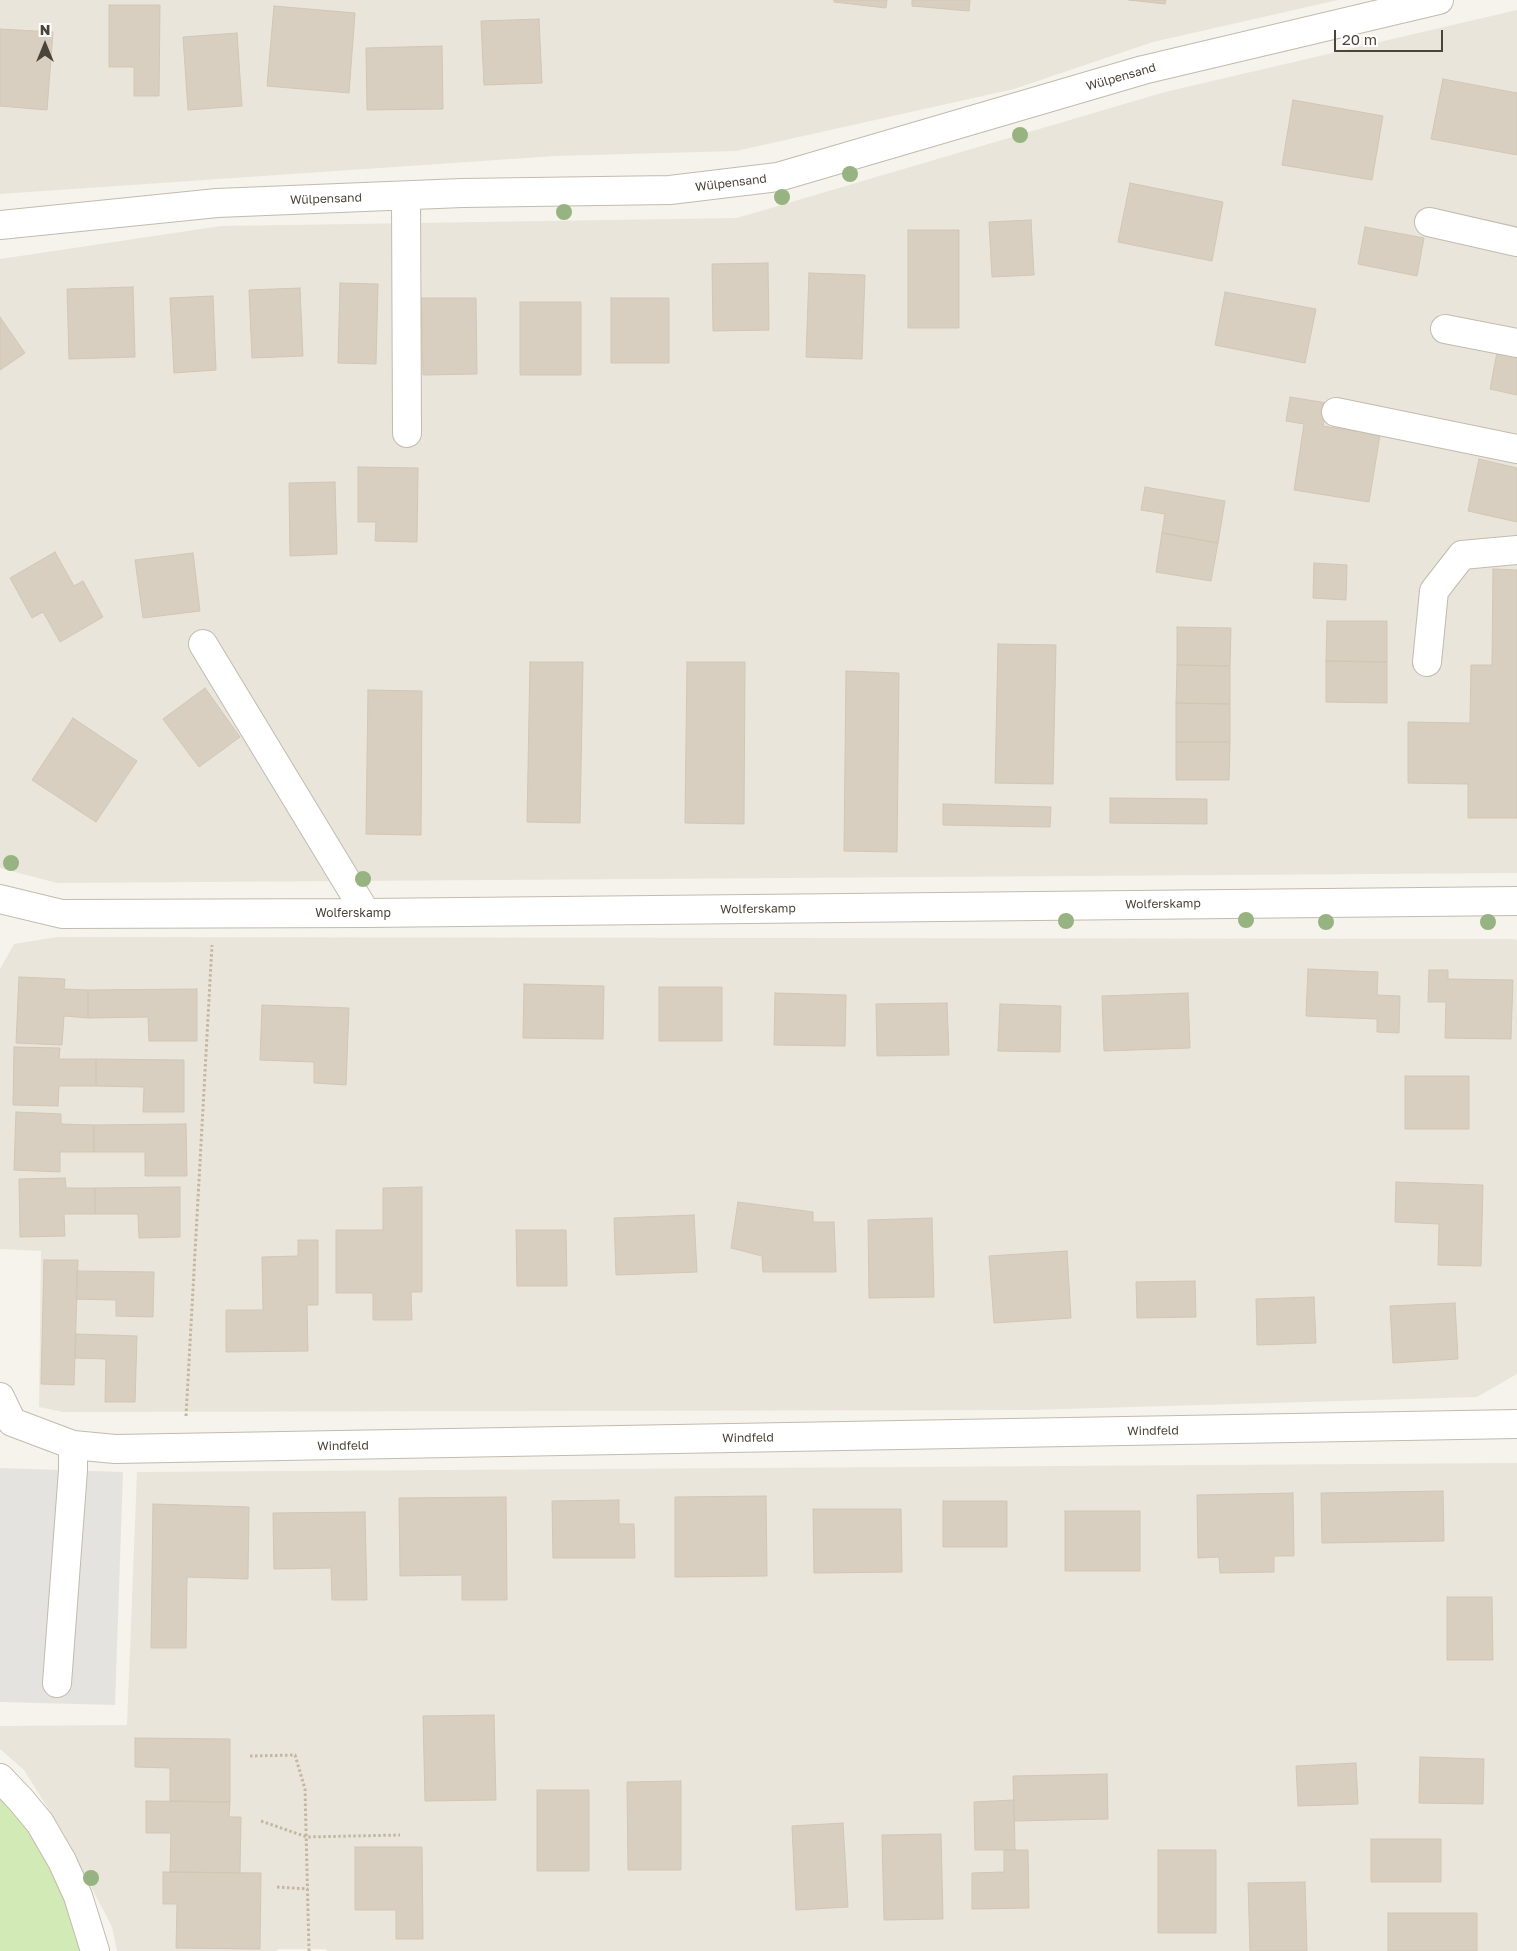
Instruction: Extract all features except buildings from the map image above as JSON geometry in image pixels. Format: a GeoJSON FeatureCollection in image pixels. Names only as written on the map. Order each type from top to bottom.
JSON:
{"type":"FeatureCollection","features":[{"type":"Feature","properties":{"kind":"street","name":"Wülpensand"},"geometry":{"type":"LineString","coordinates":[[0,225],[217,203],[406,196],[670,190],[778,177],[1143,70],[1439,0]]}},
{"type":"Feature","properties":{"kind":"street"},"geometry":{"type":"LineString","coordinates":[[406,196],[407,433]]}},
{"type":"Feature","properties":{"kind":"street"},"geometry":{"type":"LineString","coordinates":[[1430,222],[1517,242]]}},
{"type":"Feature","properties":{"kind":"street"},"geometry":{"type":"LineString","coordinates":[[1445,329],[1517,343]]}},
{"type":"Feature","properties":{"kind":"street"},"geometry":{"type":"LineString","coordinates":[[1336,412],[1517,449]]}},
{"type":"Feature","properties":{"kind":"street"},"geometry":{"type":"LineString","coordinates":[[1427,662],[1434,590],[1462,555],[1517,550]]}},
{"type":"Feature","properties":{"kind":"street"},"geometry":{"type":"LineString","coordinates":[[203,644],[366,913]]}},
{"type":"Feature","properties":{"kind":"street","name":"Wolferskamp"},"geometry":{"type":"LineString","coordinates":[[2,904],[62,914],[214,914],[1517,901]]}},
{"type":"Feature","properties":{"kind":"street","name":"Windfeld"},"geometry":{"type":"LineString","coordinates":[[0,1397],[12,1422],[72,1445],[115,1449],[1517,1424]]}},
{"type":"Feature","properties":{"kind":"street"},"geometry":{"type":"LineString","coordinates":[[57,1683],[72,1470],[72,1445]]}},
{"type":"Feature","properties":{"kind":"street"},"geometry":{"type":"LineString","coordinates":[[0,1778],[40,1823],[62,1861],[78,1896],[95,1951]]}},
{"type":"Feature","properties":{"kind":"path"},"geometry":{"type":"LineString","coordinates":[[184,1449],[214,914]]}},
{"type":"Feature","properties":{"kind":"path"},"geometry":{"type":"LineString","coordinates":[[250,1756],[295,1755],[305,1789],[309,1951]]}},
{"type":"Feature","properties":{"kind":"path"},"geometry":{"type":"LineString","coordinates":[[261,1822],[306,1836],[400,1835]]}},
{"type":"Feature","properties":{"kind":"path"},"geometry":{"type":"LineString","coordinates":[[277,1887],[308,1889]]}},
{"type":"Feature","properties":{"kind":"shaded area"},"geometry":{"type":"Polygon","coordinates":[[[0,0],[1338,0],[1153,42],[1014,89],[736,151],[555,156],[0,194],[0,0]]]}},
{"type":"Feature","properties":{"kind":"shaded area"},"geometry":{"type":"Polygon","coordinates":[[[1517,10],[1517,873],[57,883],[0,868],[0,259],[221,226],[737,218],[1165,92],[1517,10]]]}},
{"type":"Feature","properties":{"kind":"shaded area"},"geometry":{"type":"Polygon","coordinates":[[[57,937],[1515,939],[1517,941],[1517,1374],[1477,1397],[1030,1410],[63,1412],[39,1407],[41,1251],[0,1249],[0,969],[14,944],[57,937]]]}},
{"type":"Feature","properties":{"kind":"shaded area"},"geometry":{"type":"Polygon","coordinates":[[[1517,1463],[1517,1951],[328,1951],[325,1949],[279,1949],[276,1951],[117,1951],[112,1927],[64,1834],[24,1770],[0,1749],[0,1726],[127,1725],[137,1472],[1517,1463]]]}},
{"type":"Feature","properties":{"kind":"shaded area"},"geometry":{"type":"Polygon","coordinates":[[[0,1468],[123,1472],[115,1705],[0,1702],[0,1468]]]}},
{"type":"Feature","properties":{"kind":"green space"},"geometry":{"type":"Polygon","coordinates":[[[0,1778],[20,1799],[95,1951],[0,1951],[0,1778]]]}}]}
